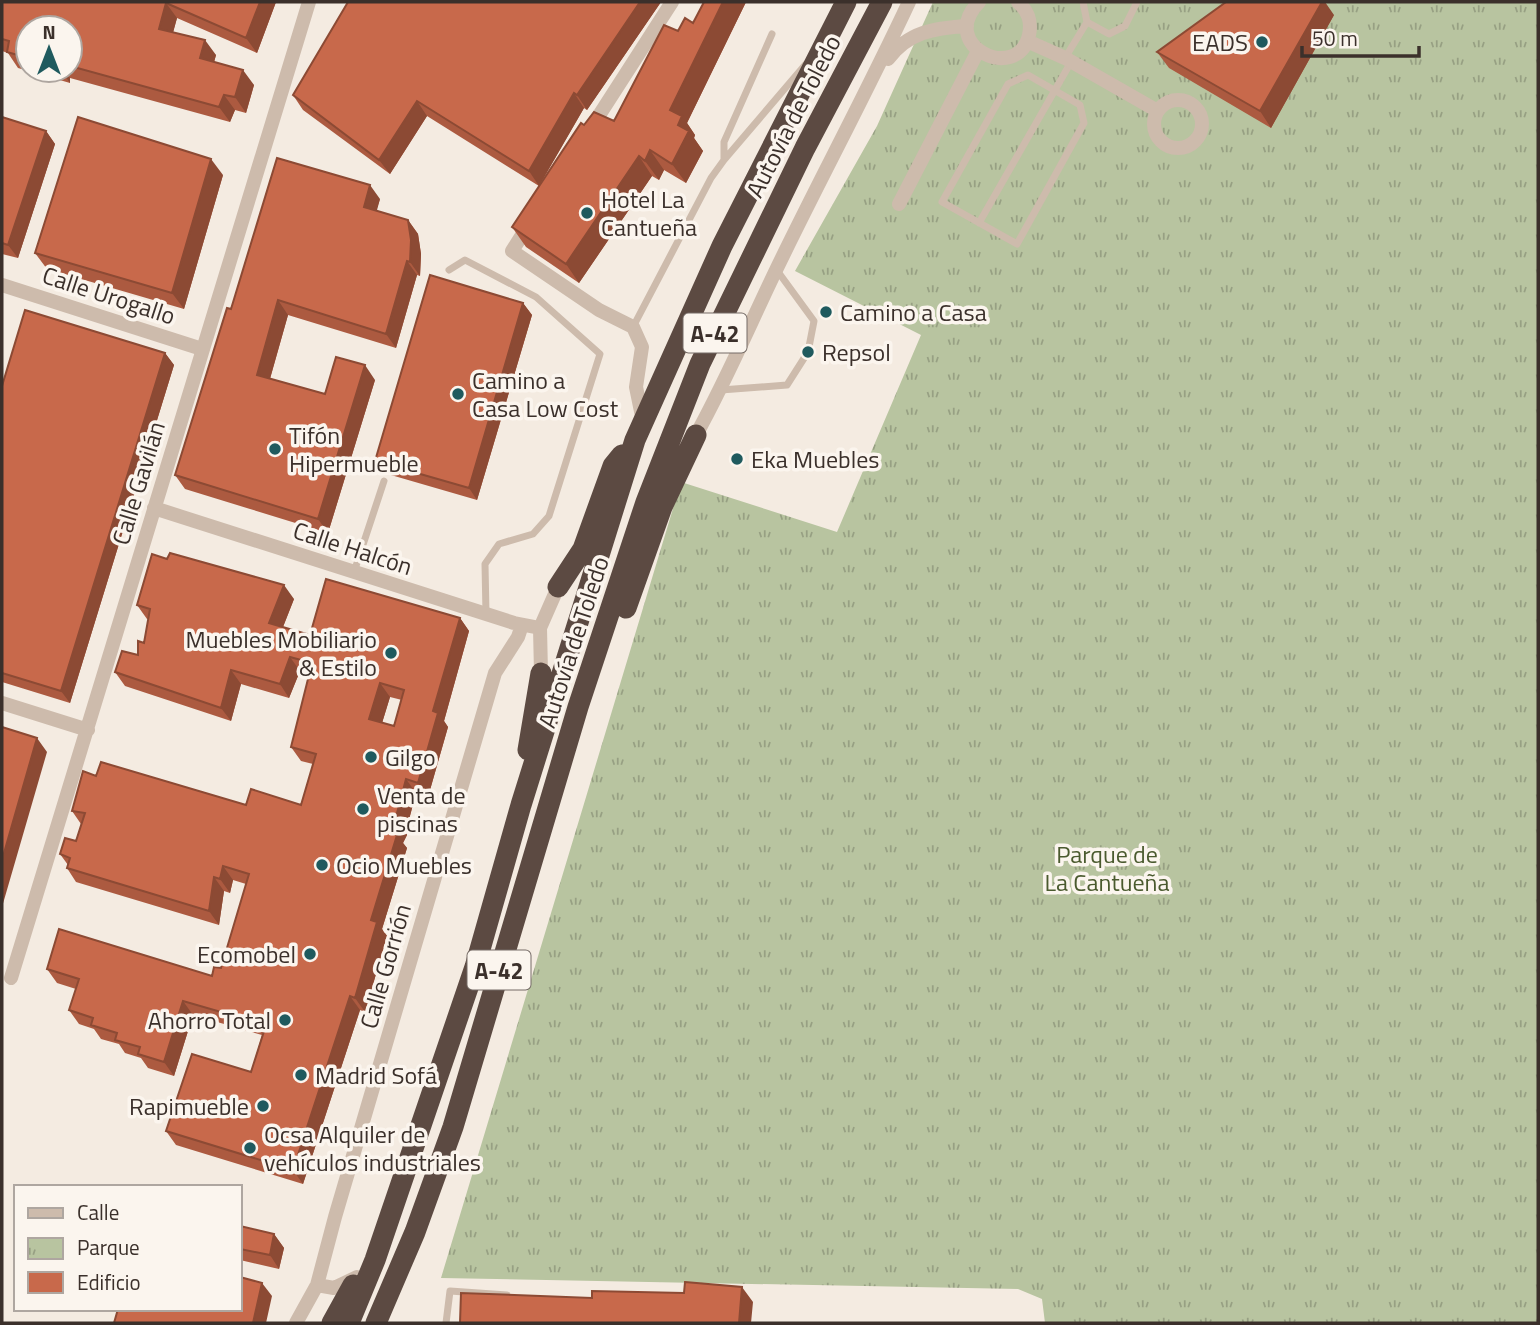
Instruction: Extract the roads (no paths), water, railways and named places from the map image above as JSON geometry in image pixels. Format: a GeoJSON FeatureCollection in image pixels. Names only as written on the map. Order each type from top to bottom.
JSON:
{"type":"FeatureCollection","features":[{"type":"Feature","properties":{"kind":"highway","name":"Autovía de Toledo"},"geometry":{"type":"LineString","coordinates":[[376,1323],[415,1232],[453,1127],[587,681],[646,502],[700,364],[805,148],[882,2]]}},
{"type":"Feature","properties":{"kind":"highway","name":"Autovía de Toledo"},"geometry":{"type":"LineString","coordinates":[[349,1323],[375,1260],[475,967],[521,804],[639,431],[722,246],[845,3]]}},
{"type":"Feature","properties":{"kind":"highway"},"geometry":{"type":"LineString","coordinates":[[558,587],[583,549],[613,466],[639,431]]}},
{"type":"Feature","properties":{"kind":"highway"},"geometry":{"type":"LineString","coordinates":[[587,681],[615,637],[662,507],[696,435]]}},
{"type":"Feature","properties":{"kind":"highway"},"geometry":{"type":"LineString","coordinates":[[521,804],[541,673]]}},
{"type":"Feature","properties":{"kind":"highway"},"geometry":{"type":"LineString","coordinates":[[384,1323],[415,1232]]}},
{"type":"Feature","properties":{"kind":"highway"},"geometry":{"type":"LineString","coordinates":[[332,1323],[357,1277],[375,1260]]}},
{"type":"Feature","properties":{"kind":"street","name":"Calle Gavilán"},"geometry":{"type":"LineString","coordinates":[[11,978],[309,2]]}},
{"type":"Feature","properties":{"kind":"street"},"geometry":{"type":"LineString","coordinates":[[583,140],[672,2]]}},
{"type":"Feature","properties":{"kind":"street"},"geometry":{"type":"LineString","coordinates":[[696,435],[721,390],[776,269],[871,83],[909,2]]}},
{"type":"Feature","properties":{"kind":"street"},"geometry":{"type":"LineString","coordinates":[[979,2],[971,10],[967,34],[978,51],[988,57],[1000,58],[1011,56],[1027,41],[1031,25],[1026,9],[1018,2]]}},
{"type":"Feature","properties":{"kind":"street"},"geometry":{"type":"LineString","coordinates":[[871,83],[897,47],[916,34],[936,28],[967,26]]}},
{"type":"Feature","properties":{"kind":"street"},"geometry":{"type":"LineString","coordinates":[[1027,41],[1068,60],[1156,110]]}},
{"type":"Feature","properties":{"kind":"street"},"geometry":{"type":"LineString","coordinates":[[899,204],[978,51]]}},
{"type":"Feature","properties":{"kind":"street"},"geometry":{"type":"LineString","coordinates":[[540,207],[512,251],[599,310],[633,327],[642,346],[636,387],[639,431]]}},
{"type":"Feature","properties":{"kind":"street","name":"Calle Urogallo"},"geometry":{"type":"LineString","coordinates":[[2,285],[202,349]]}},
{"type":"Feature","properties":{"kind":"street","name":"Calle Halcón"},"geometry":{"type":"LineString","coordinates":[[154,508],[486,614],[540,628]]}},
{"type":"Feature","properties":{"kind":"street"},"geometry":{"type":"LineString","coordinates":[[541,673],[540,628],[558,587]]}},
{"type":"Feature","properties":{"kind":"street","name":"Calle Gorrión"},"geometry":{"type":"LineString","coordinates":[[296,1323],[317,1285],[342,1190],[495,673],[518,638],[522,625]]}},
{"type":"Feature","properties":{"kind":"street"},"geometry":{"type":"LineString","coordinates":[[2,703],[88,730]]}},
{"type":"Feature","properties":{"kind":"street"},"geometry":{"type":"LineString","coordinates":[[317,1285],[334,1288],[357,1277]]}},
{"type":"Feature","properties":{"kind":"lane"},"geometry":{"type":"LineString","coordinates":[[979,223],[1055,90],[1087,22],[1083,2]]}},
{"type":"Feature","properties":{"kind":"lane"},"geometry":{"type":"LineString","coordinates":[[1087,22],[1109,34],[1125,26],[1137,2]]}},
{"type":"Feature","properties":{"kind":"lane"},"geometry":{"type":"LineString","coordinates":[[724,160],[724,142],[772,34]]}},
{"type":"Feature","properties":{"kind":"lane"},"geometry":{"type":"LineString","coordinates":[[633,327],[711,178],[825,40]]}},
{"type":"Feature","properties":{"kind":"lane"},"geometry":{"type":"LineString","coordinates":[[1028,75],[1080,105],[1084,123],[1017,244],[979,223],[942,202],[1008,84],[1028,75]]}},
{"type":"Feature","properties":{"kind":"lane"},"geometry":{"type":"LineString","coordinates":[[449,270],[465,260],[536,298],[600,354],[549,516],[533,534],[499,544],[485,564],[486,614]]}},
{"type":"Feature","properties":{"kind":"lane"},"geometry":{"type":"LineString","coordinates":[[721,390],[787,385],[808,352],[814,321],[776,269]]}},
{"type":"Feature","properties":{"kind":"lane"},"geometry":{"type":"LineString","coordinates":[[354,572],[384,481]]}},
{"type":"Feature","properties":{"kind":"lane"},"geometry":{"type":"LineString","coordinates":[[446,1323],[450,1291],[513,1296]]}},
{"type":"Feature","properties":{"kind":"place","name":"EADS"},"geometry":{"type":"Point","coordinates":[1262,42]}},
{"type":"Feature","properties":{"kind":"place","name":"Hotel La Cantueña"},"geometry":{"type":"Point","coordinates":[587,213]}},
{"type":"Feature","properties":{"kind":"place","name":"Camino a Casa"},"geometry":{"type":"Point","coordinates":[826,312]}},
{"type":"Feature","properties":{"kind":"place","name":"Repsol"},"geometry":{"type":"Point","coordinates":[808,352]}},
{"type":"Feature","properties":{"kind":"place","name":"Camino a Casa Low Cost"},"geometry":{"type":"Point","coordinates":[458,394]}},
{"type":"Feature","properties":{"kind":"place","name":"Tifón Hipermueble"},"geometry":{"type":"Point","coordinates":[275,449]}},
{"type":"Feature","properties":{"kind":"place","name":"Eka Muebles"},"geometry":{"type":"Point","coordinates":[737,459]}},
{"type":"Feature","properties":{"kind":"place","name":"Muebles Mobiliario & Estilo"},"geometry":{"type":"Point","coordinates":[391,653]}},
{"type":"Feature","properties":{"kind":"place","name":"Gilgo"},"geometry":{"type":"Point","coordinates":[371,757]}},
{"type":"Feature","properties":{"kind":"place","name":"Venta de piscinas"},"geometry":{"type":"Point","coordinates":[363,809]}},
{"type":"Feature","properties":{"kind":"place","name":"Ocio Muebles"},"geometry":{"type":"Point","coordinates":[322,865]}},
{"type":"Feature","properties":{"kind":"place","name":"Ecomobel"},"geometry":{"type":"Point","coordinates":[310,954]}},
{"type":"Feature","properties":{"kind":"place","name":"Ahorro Total"},"geometry":{"type":"Point","coordinates":[285,1020]}},
{"type":"Feature","properties":{"kind":"place","name":"Madrid Sofá"},"geometry":{"type":"Point","coordinates":[301,1075]}},
{"type":"Feature","properties":{"kind":"place","name":"Rapimueble"},"geometry":{"type":"Point","coordinates":[263,1106]}},
{"type":"Feature","properties":{"kind":"place","name":"Ocsa Alquiler de vehículos industriales"},"geometry":{"type":"Point","coordinates":[250,1148]}},
{"type":"Feature","properties":{"kind":"park label","name":"Parque de La Cantueña"},"geometry":{"type":"Point","coordinates":[1107,868]}}]}
